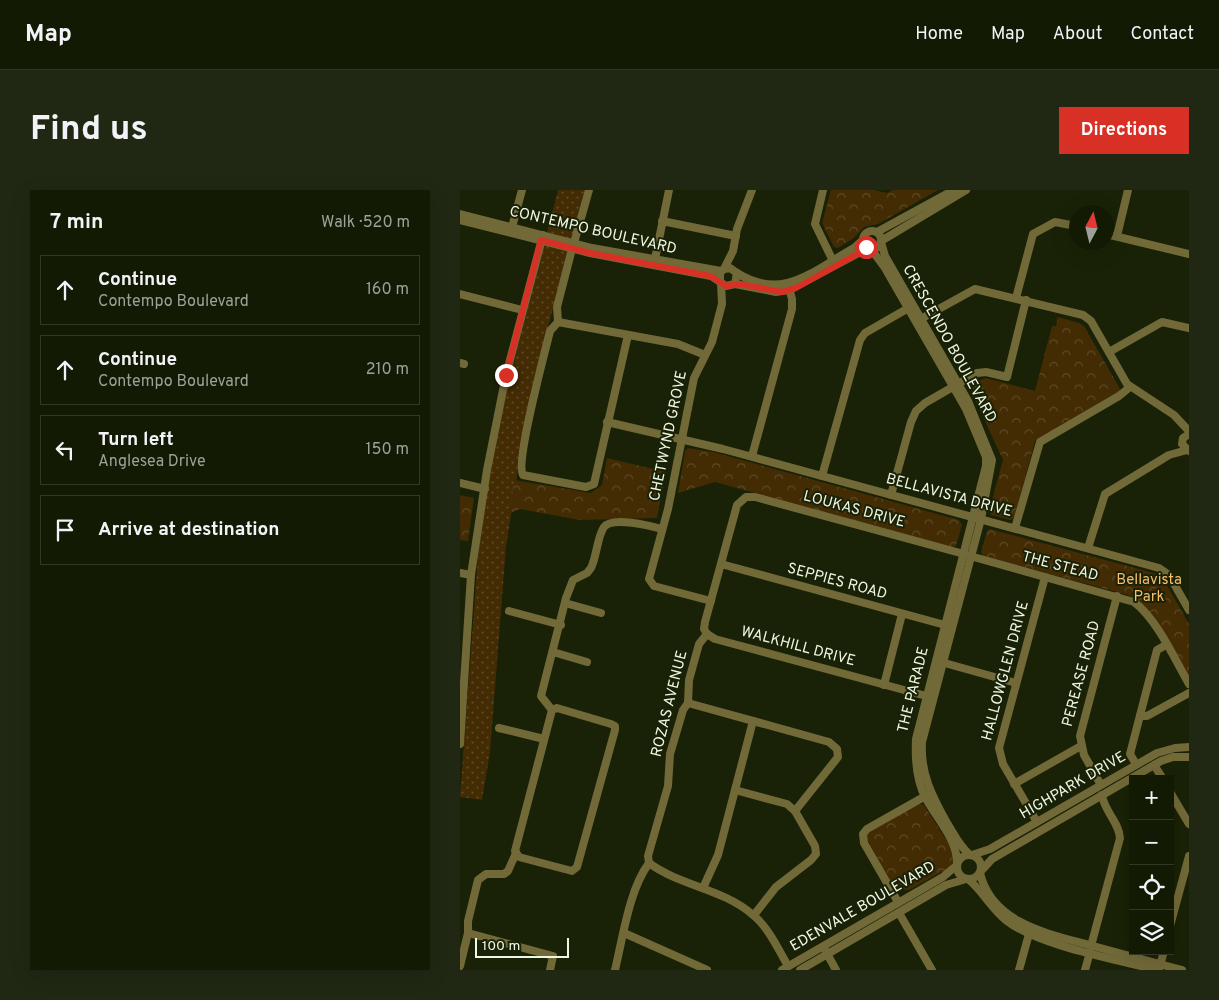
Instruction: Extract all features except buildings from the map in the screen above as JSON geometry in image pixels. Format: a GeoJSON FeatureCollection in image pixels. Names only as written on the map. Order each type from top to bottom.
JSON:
{"type":"FeatureCollection","features":[{"type":"Feature","properties":{"kind":"street"},"geometry":{"type":"LineString","coordinates":[[512,227],[522,190]]}},
{"type":"Feature","properties":{"kind":"street"},"geometry":{"type":"LineString","coordinates":[[588,190],[557,307],[558,322],[550,331],[538,378],[527,429],[522,472],[533,478],[586,487],[593,486],[628,335]]}},
{"type":"Feature","properties":{"kind":"street"},"geometry":{"type":"LineString","coordinates":[[654,263],[669,190]]}},
{"type":"Feature","properties":{"kind":"street"},"geometry":{"type":"LineString","coordinates":[[752,190],[732,252],[722,270],[721,282],[726,286],[733,284],[776,292],[789,287],[834,262],[863,240],[868,232],[876,232],[954,190]]}},
{"type":"Feature","properties":{"kind":"street"},"geometry":{"type":"LineString","coordinates":[[823,190],[815,224],[834,262]]}},
{"type":"Feature","properties":{"kind":"street"},"geometry":{"type":"LineString","coordinates":[[834,262],[878,247],[881,241],[966,190]]}},
{"type":"Feature","properties":{"kind":"street"},"geometry":{"type":"LineString","coordinates":[[1128,190],[1116,236],[1189,254]]}},
{"type":"Feature","properties":{"kind":"street","name":"CONTEMPO BOULEVARD"},"geometry":{"type":"LineString","coordinates":[[460,214],[512,227],[573,246],[710,276],[721,282]]}},
{"type":"Feature","properties":{"kind":"street","name":"CONTEMPO BOULEVARD"},"geometry":{"type":"LineString","coordinates":[[460,220],[542,237]]}},
{"type":"Feature","properties":{"kind":"street"},"geometry":{"type":"LineString","coordinates":[[662,221],[736,236]]}},
{"type":"Feature","properties":{"kind":"street"},"geometry":{"type":"LineString","coordinates":[[1016,298],[1033,234],[1055,222],[1069,225]]}},
{"type":"Feature","properties":{"kind":"street"},"geometry":{"type":"LineString","coordinates":[[876,232],[881,241]]}},
{"type":"Feature","properties":{"kind":"street"},"geometry":{"type":"LineString","coordinates":[[460,744],[463,664],[471,575],[485,488],[501,398],[542,237]]}},
{"type":"Feature","properties":{"kind":"street"},"geometry":{"type":"LineString","coordinates":[[863,240],[869,249]]}},
{"type":"Feature","properties":{"kind":"street","name":"CRESCENDO BOULEVARD"},"geometry":{"type":"LineString","coordinates":[[881,241],[885,256],[910,307]]}},
{"type":"Feature","properties":{"kind":"street","name":"CRESCENDO BOULEVARD"},"geometry":{"type":"LineString","coordinates":[[869,249],[880,260],[910,307],[975,416],[992,460],[977,518]]}},
{"type":"Feature","properties":{"kind":"street"},"geometry":{"type":"LineString","coordinates":[[732,252],[737,278],[733,284]]}},
{"type":"Feature","properties":{"kind":"street","name":"CONTEMPO BOULEVARD"},"geometry":{"type":"LineString","coordinates":[[654,263],[722,270]]}},
{"type":"Feature","properties":{"kind":"street"},"geometry":{"type":"LineString","coordinates":[[722,270],[730,268],[749,279],[771,285],[789,287]]}},
{"type":"Feature","properties":{"kind":"street","name":"CHETWYND GROVE"},"geometry":{"type":"LineString","coordinates":[[721,282],[722,304]]}},
{"type":"Feature","properties":{"kind":"street","name":"CHETWYND GROVE"},"geometry":{"type":"LineString","coordinates":[[711,601],[654,586],[650,581],[650,576],[662,529],[694,378],[712,342],[722,304],[733,284]]}},
{"type":"Feature","properties":{"kind":"street"},"geometry":{"type":"LineString","coordinates":[[752,456],[792,309],[789,287]]}},
{"type":"Feature","properties":{"kind":"street"},"geometry":{"type":"LineString","coordinates":[[918,320],[975,289],[1026,300],[1086,317],[1130,387],[1174,415],[1178,420],[1186,436],[1188,451],[1169,455]]}},
{"type":"Feature","properties":{"kind":"street"},"geometry":{"type":"LineString","coordinates":[[460,294],[522,310]]}},
{"type":"Feature","properties":{"kind":"street"},"geometry":{"type":"LineString","coordinates":[[891,495],[913,415],[920,407],[982,372],[1007,377],[1026,300]]}},
{"type":"Feature","properties":{"kind":"street"},"geometry":{"type":"LineString","coordinates":[[822,476],[860,340],[865,333],[910,307]]}},
{"type":"Feature","properties":{"kind":"street"},"geometry":{"type":"LineString","coordinates":[[558,322],[678,344],[705,354]]}},
{"type":"Feature","properties":{"kind":"street"},"geometry":{"type":"LineString","coordinates":[[1109,352],[1162,322],[1189,328]]}},
{"type":"Feature","properties":{"kind":"street"},"geometry":{"type":"LineString","coordinates":[[1015,528],[1040,442],[1119,396],[1130,387]]}},
{"type":"Feature","properties":{"kind":"street","name":"BELLAVISTA DRIVE"},"geometry":{"type":"LineString","coordinates":[[607,422],[752,456],[1163,569],[1189,610]]}},
{"type":"Feature","properties":{"kind":"street"},"geometry":{"type":"LineString","coordinates":[[1088,548],[1105,494],[1169,455],[1186,436]]}},
{"type":"Feature","properties":{"kind":"street"},"geometry":{"type":"LineString","coordinates":[[460,483],[485,488]]}},
{"type":"Feature","properties":{"kind":"street","name":"LOUKAS DRIVE"},"geometry":{"type":"LineString","coordinates":[[738,503],[746,497],[755,497],[967,555]]}},
{"type":"Feature","properties":{"kind":"street","name":"ROZAS AVENUE"},"geometry":{"type":"LineString","coordinates":[[615,970],[635,890],[642,872],[649,862],[648,856],[668,786],[670,754],[683,710],[688,703],[689,680],[699,644],[707,634],[704,626],[738,503]]}},
{"type":"Feature","properties":{"kind":"street","name":"THE PARADE"},"geometry":{"type":"LineString","coordinates":[[929,697],[941,662],[977,518]]}},
{"type":"Feature","properties":{"kind":"street"},"geometry":{"type":"LineString","coordinates":[[552,710],[541,696],[565,603],[573,580],[588,573],[591,568],[603,528],[607,524],[638,523],[662,529]]}},
{"type":"Feature","properties":{"kind":"street","name":"THE PARADE"},"geometry":{"type":"LineString","coordinates":[[957,865],[955,849],[928,795],[921,750],[929,697],[945,625],[967,555]]}},
{"type":"Feature","properties":{"kind":"street","name":"THE STEAD"},"geometry":{"type":"LineString","coordinates":[[967,555],[1117,596],[1139,606],[1166,645],[1189,684]]}},
{"type":"Feature","properties":{"kind":"street","name":"SEPPIES ROAD"},"geometry":{"type":"LineString","coordinates":[[721,564],[945,625]]}},
{"type":"Feature","properties":{"kind":"street"},"geometry":{"type":"LineString","coordinates":[[460,573],[471,575]]}},
{"type":"Feature","properties":{"kind":"street","name":"HALLOWGLEN DRIVE"},"geometry":{"type":"LineString","coordinates":[[1037,822],[1002,764],[999,748],[1045,577]]}},
{"type":"Feature","properties":{"kind":"street","name":"PEREASE ROAD"},"geometry":{"type":"LineString","coordinates":[[1101,785],[1081,746],[1081,730],[1117,596]]}},
{"type":"Feature","properties":{"kind":"street"},"geometry":{"type":"LineString","coordinates":[[565,603],[601,613]]}},
{"type":"Feature","properties":{"kind":"street"},"geometry":{"type":"LineString","coordinates":[[460,607],[469,609]]}},
{"type":"Feature","properties":{"kind":"street"},"geometry":{"type":"LineString","coordinates":[[509,611],[560,625]]}},
{"type":"Feature","properties":{"kind":"street"},"geometry":{"type":"LineString","coordinates":[[884,685],[902,614]]}},
{"type":"Feature","properties":{"kind":"street","name":"WALKHILL DRIVE"},"geometry":{"type":"LineString","coordinates":[[707,634],[715,639],[929,697]]}},
{"type":"Feature","properties":{"kind":"street"},"geometry":{"type":"LineString","coordinates":[[1136,764],[1130,754],[1157,650],[1166,645]]}},
{"type":"Feature","properties":{"kind":"street"},"geometry":{"type":"LineString","coordinates":[[553,652],[587,662]]}},
{"type":"Feature","properties":{"kind":"street"},"geometry":{"type":"LineString","coordinates":[[941,662],[1016,682]]}},
{"type":"Feature","properties":{"kind":"street"},"geometry":{"type":"LineString","coordinates":[[1140,716],[1147,716],[1189,693]]}},
{"type":"Feature","properties":{"kind":"street"},"geometry":{"type":"LineString","coordinates":[[688,703],[829,742],[837,749],[838,757],[794,810]]}},
{"type":"Feature","properties":{"kind":"street"},"geometry":{"type":"LineString","coordinates":[[516,853],[519,857],[566,869],[572,870],[577,867],[615,730],[615,726],[611,724],[557,708],[552,710]]}},
{"type":"Feature","properties":{"kind":"street"},"geometry":{"type":"LineString","coordinates":[[460,966],[468,933],[474,894],[482,875],[504,874],[508,871],[516,853],[552,710]]}},
{"type":"Feature","properties":{"kind":"street"},"geometry":{"type":"LineString","coordinates":[[703,888],[718,855],[753,721]]}},
{"type":"Feature","properties":{"kind":"street"},"geometry":{"type":"LineString","coordinates":[[499,728],[544,740]]}},
{"type":"Feature","properties":{"kind":"street"},"geometry":{"type":"LineString","coordinates":[[1014,784],[1081,746]]}},
{"type":"Feature","properties":{"kind":"street","name":"HIGHPARK DRIVE"},"geometry":{"type":"LineString","coordinates":[[971,855],[990,849],[1136,764],[1162,751],[1189,748]]}},
{"type":"Feature","properties":{"kind":"street","name":"HIGHPARK DRIVE"},"geometry":{"type":"LineString","coordinates":[[980,872],[992,859],[1154,765],[1173,757],[1189,757]]}},
{"type":"Feature","properties":{"kind":"street"},"geometry":{"type":"LineString","coordinates":[[1154,765],[1160,775]]}},
{"type":"Feature","properties":{"kind":"street"},"geometry":{"type":"LineString","coordinates":[[735,790],[787,804],[794,810],[815,846],[816,854],[811,860],[776,887],[754,915]]}},
{"type":"Feature","properties":{"kind":"street"},"geometry":{"type":"LineString","coordinates":[[898,902],[864,842],[863,834],[868,829],[928,795]]}},
{"type":"Feature","properties":{"kind":"street","name":"THE PARADE"},"geometry":{"type":"LineString","coordinates":[[928,795],[961,847],[971,855]]}},
{"type":"Feature","properties":{"kind":"street"},"geometry":{"type":"LineString","coordinates":[[1085,970],[1120,838],[1118,830],[1104,804],[1102,795]]}},
{"type":"Feature","properties":{"kind":"street"},"geometry":{"type":"LineString","coordinates":[[1174,799],[1189,824]]}},
{"type":"Feature","properties":{"kind":"street"},"geometry":{"type":"LineString","coordinates":[[1090,949],[1037,931],[1014,918],[994,900],[984,885],[980,872],[981,863],[971,855],[962,857],[957,865],[960,875],[967,879],[999,915],[1029,934],[1159,968],[1182,970]]}},
{"type":"Feature","properties":{"kind":"street"},"geometry":{"type":"LineString","coordinates":[[1174,911],[1189,856]]}},
{"type":"Feature","properties":{"kind":"street"},"geometry":{"type":"LineString","coordinates":[[649,862],[737,903],[754,915],[765,928],[785,968]]}},
{"type":"Feature","properties":{"kind":"street","name":"EDENVALE BOULEVARD"},"geometry":{"type":"LineString","coordinates":[[785,968],[943,877],[957,865]]}},
{"type":"Feature","properties":{"kind":"street"},"geometry":{"type":"LineString","coordinates":[[967,879],[975,878],[980,872]]}},
{"type":"Feature","properties":{"kind":"street","name":"EDENVALE BOULEVARD"},"geometry":{"type":"LineString","coordinates":[[800,970],[951,883],[967,879]]}},
{"type":"Feature","properties":{"kind":"street"},"geometry":{"type":"LineString","coordinates":[[899,913],[932,970]]}},
{"type":"Feature","properties":{"kind":"street"},"geometry":{"type":"LineString","coordinates":[[468,933],[553,956],[550,970]]}},
{"type":"Feature","properties":{"kind":"street"},"geometry":{"type":"LineString","coordinates":[[624,933],[707,970]]}},
{"type":"Feature","properties":{"kind":"street"},"geometry":{"type":"LineString","coordinates":[[1019,970],[1029,934]]}},
{"type":"Feature","properties":{"kind":"street"},"geometry":{"type":"LineString","coordinates":[[823,946],[836,970]]}},
{"type":"Feature","properties":{"kind":"street"},"geometry":{"type":"LineString","coordinates":[[1159,968],[1163,955]]}},
{"type":"Feature","properties":{"kind":"green space"},"geometry":{"type":"Polygon","coordinates":[[[558,190],[585,190],[532,386],[506,547],[490,752],[482,800],[460,797],[479,543],[497,428],[558,190]]]}},
{"type":"Feature","properties":{"kind":"green space"},"geometry":{"type":"Polygon","coordinates":[[[831,190],[874,190],[887,193],[893,190],[938,190],[878,224],[864,227],[854,238],[838,248],[834,247],[822,223],[831,190]]]}},
{"type":"Feature","properties":{"kind":"green space"},"geometry":{"type":"Polygon","coordinates":[[[1058,317],[1084,326],[1120,389],[1119,392],[1035,441],[1014,518],[1010,520],[991,515],[989,511],[1003,460],[970,389],[970,384],[986,378],[1035,391],[1052,326],[1056,326],[1058,317]]]}},
{"type":"Feature","properties":{"kind":"green space"},"geometry":{"type":"Polygon","coordinates":[[[688,448],[713,452],[959,520],[962,525],[956,546],[951,547],[715,482],[678,493],[685,451],[688,448]]]}},
{"type":"Feature","properties":{"kind":"green space"},"geometry":{"type":"Polygon","coordinates":[[[607,458],[666,472],[657,518],[580,520],[520,509],[510,513],[514,480],[591,493],[602,485],[607,458]]]}},
{"type":"Feature","properties":{"kind":"green space"},"geometry":{"type":"Polygon","coordinates":[[[460,495],[474,498],[468,541],[460,540],[460,495]]]}},
{"type":"Feature","properties":{"kind":"green space","name":"Bellavista Park"},"geometry":{"type":"Polygon","coordinates":[[[990,529],[1161,575],[1189,624],[1189,677],[1140,602],[1128,595],[983,556],[981,552],[987,531],[990,529]]]}},
{"type":"Feature","properties":{"kind":"green space"},"geometry":{"type":"Polygon","coordinates":[[[923,804],[949,844],[954,861],[944,872],[909,890],[894,889],[866,837],[870,832],[916,805],[923,804]]]}},
{"type":"Feature","properties":{"kind":"route"},"geometry":{"type":"LineString","coordinates":[[506,375],[541,240],[590,253],[710,276],[726,286],[740,284],[776,292],[796,288],[868,248],[866,247]]}}]}
